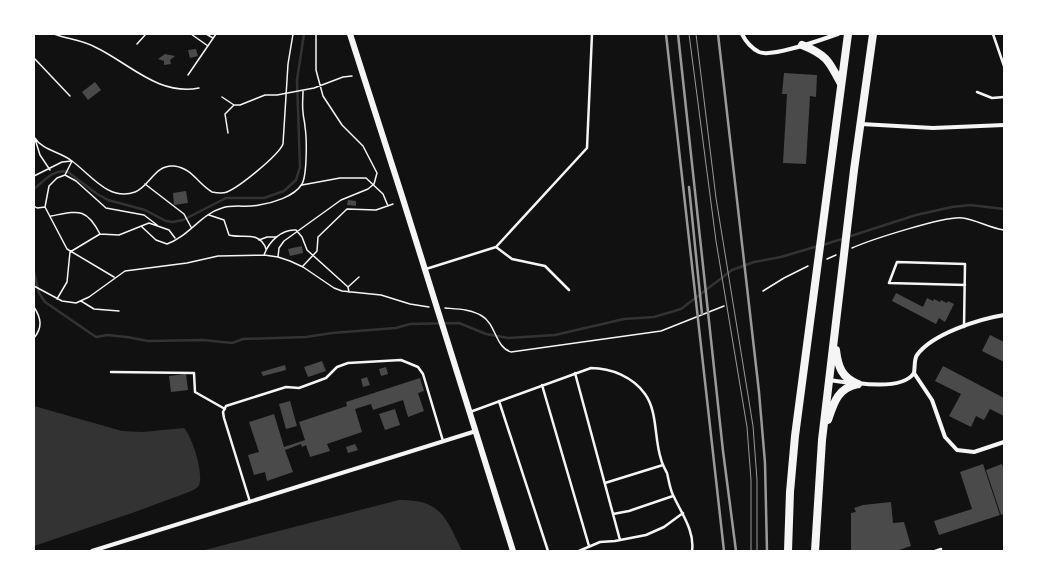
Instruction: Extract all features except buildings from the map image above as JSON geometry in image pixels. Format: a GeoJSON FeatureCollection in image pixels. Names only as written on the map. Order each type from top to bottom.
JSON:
{"type":"FeatureCollection","features":[{"type":"Feature","properties":{"kind":"highway"},"geometry":{"type":"LineString","coordinates":[[788,551],[790,492],[795,436],[815,268],[848,34]]}},
{"type":"Feature","properties":{"kind":"highway"},"geometry":{"type":"LineString","coordinates":[[815,551],[822,440],[873,34]]}},
{"type":"Feature","properties":{"kind":"highway"},"geometry":{"type":"LineString","coordinates":[[802,45],[819,52],[829,61],[841,84]]}},
{"type":"Feature","properties":{"kind":"highway"},"geometry":{"type":"LineString","coordinates":[[834,337],[840,369],[847,378],[858,384]]}},
{"type":"Feature","properties":{"kind":"highway"},"geometry":{"type":"LineString","coordinates":[[822,440],[835,399],[844,389],[858,384]]}},
{"type":"Feature","properties":{"kind":"street"},"geometry":{"type":"LineString","coordinates":[[350,34],[432,289],[513,551]]}},
{"type":"Feature","properties":{"kind":"street"},"geometry":{"type":"LineString","coordinates":[[742,34],[746,42],[760,53],[777,52],[838,34]]}},
{"type":"Feature","properties":{"kind":"street"},"geometry":{"type":"LineString","coordinates":[[861,124],[933,128],[1004,125]]}},
{"type":"Feature","properties":{"kind":"street"},"geometry":{"type":"LineString","coordinates":[[1004,315],[964,327],[933,339],[916,356],[914,373],[932,400],[945,437],[957,450],[974,452],[1004,442]]}},
{"type":"Feature","properties":{"kind":"street"},"geometry":{"type":"LineString","coordinates":[[829,380],[858,384],[897,382],[906,380],[914,373]]}},
{"type":"Feature","properties":{"kind":"street"},"geometry":{"type":"LineString","coordinates":[[92,551],[476,431]]}},
{"type":"Feature","properties":{"kind":"lane"},"geometry":{"type":"LineString","coordinates":[[425,269],[496,247],[587,148],[592,34]]}},
{"type":"Feature","properties":{"kind":"lane"},"geometry":{"type":"LineString","coordinates":[[993,34],[1004,66]]}},
{"type":"Feature","properties":{"kind":"lane"},"geometry":{"type":"LineString","coordinates":[[977,92],[992,98],[1004,97]]}},
{"type":"Feature","properties":{"kind":"lane"},"geometry":{"type":"LineString","coordinates":[[496,247],[512,259],[546,266],[569,290]]}},
{"type":"Feature","properties":{"kind":"lane"},"geometry":{"type":"LineString","coordinates":[[964,327],[965,285],[965,264],[897,262],[889,283],[965,285]]}},
{"type":"Feature","properties":{"kind":"lane"},"geometry":{"type":"LineString","coordinates":[[250,502],[224,418],[226,406],[286,387],[299,388],[326,378],[337,367],[348,363],[401,360],[418,367],[423,374],[443,441]]}},
{"type":"Feature","properties":{"kind":"lane"},"geometry":{"type":"LineString","coordinates":[[470,412],[592,368],[605,368],[616,372],[633,383],[645,394],[652,412],[660,459],[673,496],[683,513],[693,542],[692,551]]}},
{"type":"Feature","properties":{"kind":"lane"},"geometry":{"type":"LineString","coordinates":[[111,372],[194,372],[195,392],[225,409]]}},
{"type":"Feature","properties":{"kind":"lane"},"geometry":{"type":"LineString","coordinates":[[575,373],[620,540]]}},
{"type":"Feature","properties":{"kind":"lane"},"geometry":{"type":"LineString","coordinates":[[542,385],[589,546]]}},
{"type":"Feature","properties":{"kind":"lane"},"geometry":{"type":"LineString","coordinates":[[499,401],[548,551]]}},
{"type":"Feature","properties":{"kind":"lane"},"geometry":{"type":"LineString","coordinates":[[605,483],[663,465]]}},
{"type":"Feature","properties":{"kind":"lane"},"geometry":{"type":"LineString","coordinates":[[613,514],[630,511],[673,496]]}},
{"type":"Feature","properties":{"kind":"lane"},"geometry":{"type":"LineString","coordinates":[[579,551],[600,542],[646,536],[664,527],[683,513]]}},
{"type":"Feature","properties":{"kind":"lane"},"geometry":{"type":"LineString","coordinates":[[935,551],[941,549]]}},
{"type":"Feature","properties":{"kind":"path"},"geometry":{"type":"LineString","coordinates":[[54,34],[95,47],[141,75],[162,85],[182,89],[199,88]]}},
{"type":"Feature","properties":{"kind":"path"},"geometry":{"type":"LineString","coordinates":[[137,44],[146,34]]}},
{"type":"Feature","properties":{"kind":"path"},"geometry":{"type":"LineString","coordinates":[[191,34],[208,46]]}},
{"type":"Feature","properties":{"kind":"path"},"geometry":{"type":"LineString","coordinates":[[206,34],[213,38]]}},
{"type":"Feature","properties":{"kind":"path"},"geometry":{"type":"LineString","coordinates":[[188,75],[216,34]]}},
{"type":"Feature","properties":{"kind":"path"},"geometry":{"type":"LineString","coordinates":[[34,137],[38,143],[46,149],[72,160],[102,187],[113,192],[127,194],[134,192],[162,168],[175,166],[191,172],[212,192],[223,193],[233,189],[269,161],[283,144],[288,64],[293,34]]}},
{"type":"Feature","properties":{"kind":"path"},"geometry":{"type":"LineString","coordinates":[[278,256],[279,248],[296,230],[310,223],[341,200],[368,189],[374,184],[377,173],[363,146],[331,112],[320,86],[316,70],[316,34]]}},
{"type":"Feature","properties":{"kind":"path"},"geometry":{"type":"LineString","coordinates":[[34,58],[70,96]]}},
{"type":"Feature","properties":{"kind":"path"},"geometry":{"type":"LineString","coordinates":[[222,97],[234,105],[240,105],[265,95],[286,94],[303,91],[343,77],[352,76]]}},
{"type":"Feature","properties":{"kind":"path"},"geometry":{"type":"LineString","coordinates":[[302,185],[305,173],[306,155],[306,129],[302,113],[303,91]]}},
{"type":"Feature","properties":{"kind":"path"},"geometry":{"type":"LineString","coordinates":[[228,132],[225,114],[234,105]]}},
{"type":"Feature","properties":{"kind":"path"},"geometry":{"type":"LineString","coordinates":[[34,137],[40,156],[50,170]]}},
{"type":"Feature","properties":{"kind":"path"},"geometry":{"type":"LineString","coordinates":[[72,160],[65,175],[57,178],[49,186],[46,195],[47,203],[45,206],[64,246],[70,252],[88,260],[114,277]]}},
{"type":"Feature","properties":{"kind":"path"},"geometry":{"type":"LineString","coordinates":[[34,176],[50,170],[62,162],[72,160]]}},
{"type":"Feature","properties":{"kind":"path"},"geometry":{"type":"LineString","coordinates":[[65,175],[76,181],[106,208],[144,215],[158,225]]}},
{"type":"Feature","properties":{"kind":"path"},"geometry":{"type":"LineString","coordinates":[[142,227],[159,242],[166,244],[191,228],[208,214],[223,207],[257,206],[283,198],[302,185],[312,182],[353,177],[366,178],[374,184],[383,194],[388,206]]}},
{"type":"Feature","properties":{"kind":"path"},"geometry":{"type":"LineString","coordinates":[[145,184],[184,214],[191,228]]}},
{"type":"Feature","properties":{"kind":"path"},"geometry":{"type":"LineString","coordinates":[[303,267],[317,251],[318,236],[344,212],[352,208],[376,210],[393,204]]}},
{"type":"Feature","properties":{"kind":"path"},"geometry":{"type":"LineString","coordinates":[[34,206],[37,208],[45,206]]}},
{"type":"Feature","properties":{"kind":"path"},"geometry":{"type":"LineString","coordinates":[[51,216],[70,213],[84,214],[93,221],[100,234]]}},
{"type":"Feature","properties":{"kind":"path"},"geometry":{"type":"LineString","coordinates":[[208,214],[224,220],[229,235],[250,235],[259,240],[266,249]]}},
{"type":"Feature","properties":{"kind":"path"},"geometry":{"type":"LineString","coordinates":[[848,249],[940,220],[961,217],[1004,230]]}},
{"type":"Feature","properties":{"kind":"path"},"geometry":{"type":"LineString","coordinates":[[70,252],[100,234],[118,235],[142,227],[149,223],[170,230],[175,238]]}},
{"type":"Feature","properties":{"kind":"path"},"geometry":{"type":"LineString","coordinates":[[259,240],[267,237],[276,237],[289,231],[296,230]]}},
{"type":"Feature","properties":{"kind":"path"},"geometry":{"type":"LineString","coordinates":[[296,230],[302,237],[307,250],[348,287],[349,292]]}},
{"type":"Feature","properties":{"kind":"path"},"geometry":{"type":"LineString","coordinates":[[264,255],[266,249],[276,237]]}},
{"type":"Feature","properties":{"kind":"path"},"geometry":{"type":"LineString","coordinates":[[57,299],[67,282],[70,252]]}},
{"type":"Feature","properties":{"kind":"path"},"geometry":{"type":"LineString","coordinates":[[821,261],[842,252]]}},
{"type":"Feature","properties":{"kind":"path"},"geometry":{"type":"LineString","coordinates":[[34,286],[57,299],[70,303],[81,301],[114,277],[135,269],[187,263],[218,256],[264,255],[278,256],[303,267],[334,288],[349,292],[381,296],[410,304],[434,307]]}},
{"type":"Feature","properties":{"kind":"path"},"geometry":{"type":"LineString","coordinates":[[763,291],[784,278],[815,268]]}},
{"type":"Feature","properties":{"kind":"path"},"geometry":{"type":"LineString","coordinates":[[348,287],[359,278]]}},
{"type":"Feature","properties":{"kind":"path"},"geometry":{"type":"LineString","coordinates":[[81,301],[94,309],[119,311]]}},
{"type":"Feature","properties":{"kind":"path"},"geometry":{"type":"LineString","coordinates":[[441,308],[474,312],[487,319],[502,346],[507,351],[518,351],[661,331],[724,306]]}},
{"type":"Feature","properties":{"kind":"path"},"geometry":{"type":"LineString","coordinates":[[34,307],[41,323],[40,328],[34,338]]}},
{"type":"Feature","properties":{"kind":"shaded area"},"geometry":{"type":"Polygon","coordinates":[[[34,406],[122,431],[142,432],[184,428],[194,447],[199,464],[199,485],[189,492],[34,546],[34,406]]]}},
{"type":"Feature","properties":{"kind":"shaded area"},"geometry":{"type":"Polygon","coordinates":[[[399,500],[424,503],[440,512],[446,520],[462,551],[201,551],[399,500]]]}},
{"type":"Feature","properties":{"kind":"waterway"},"geometry":{"type":"LineString","coordinates":[[34,189],[45,179],[54,174],[63,171],[68,172],[97,194],[108,200],[145,210],[166,221],[173,222],[183,220],[226,198],[264,198],[284,191],[296,180],[300,167],[297,80],[304,34]]}},
{"type":"Feature","properties":{"kind":"waterway"},"geometry":{"type":"LineString","coordinates":[[823,245],[916,215],[952,207],[970,205],[1004,209]]}},
{"type":"Feature","properties":{"kind":"waterway"},"geometry":{"type":"LineString","coordinates":[[34,272],[39,293],[45,302],[96,337],[107,335],[148,341],[203,340],[232,343],[243,339],[306,337],[332,333],[396,328],[410,324],[459,323],[486,334],[508,338],[555,335],[624,319],[654,317],[681,309],[732,270],[754,262],[781,257],[818,246]]}},
{"type":"Feature","properties":{"kind":"tram line"},"geometry":{"type":"LineString","coordinates":[[689,34],[716,241],[747,427],[751,480],[751,551]]}},
{"type":"Feature","properties":{"kind":"tram line"},"geometry":{"type":"LineString","coordinates":[[696,34],[716,198],[753,426],[757,480],[757,551]]}},
{"type":"Feature","properties":{"kind":"railway"},"geometry":{"type":"LineString","coordinates":[[666,34],[724,551]]}},
{"type":"Feature","properties":{"kind":"railway"},"geometry":{"type":"LineString","coordinates":[[678,34],[723,451],[736,551]]}},
{"type":"Feature","properties":{"kind":"railway"},"geometry":{"type":"LineString","coordinates":[[718,34],[759,392],[765,463],[767,551]]}},
{"type":"Feature","properties":{"kind":"railway"},"geometry":{"type":"LineString","coordinates":[[689,187],[702,314]]}}]}
